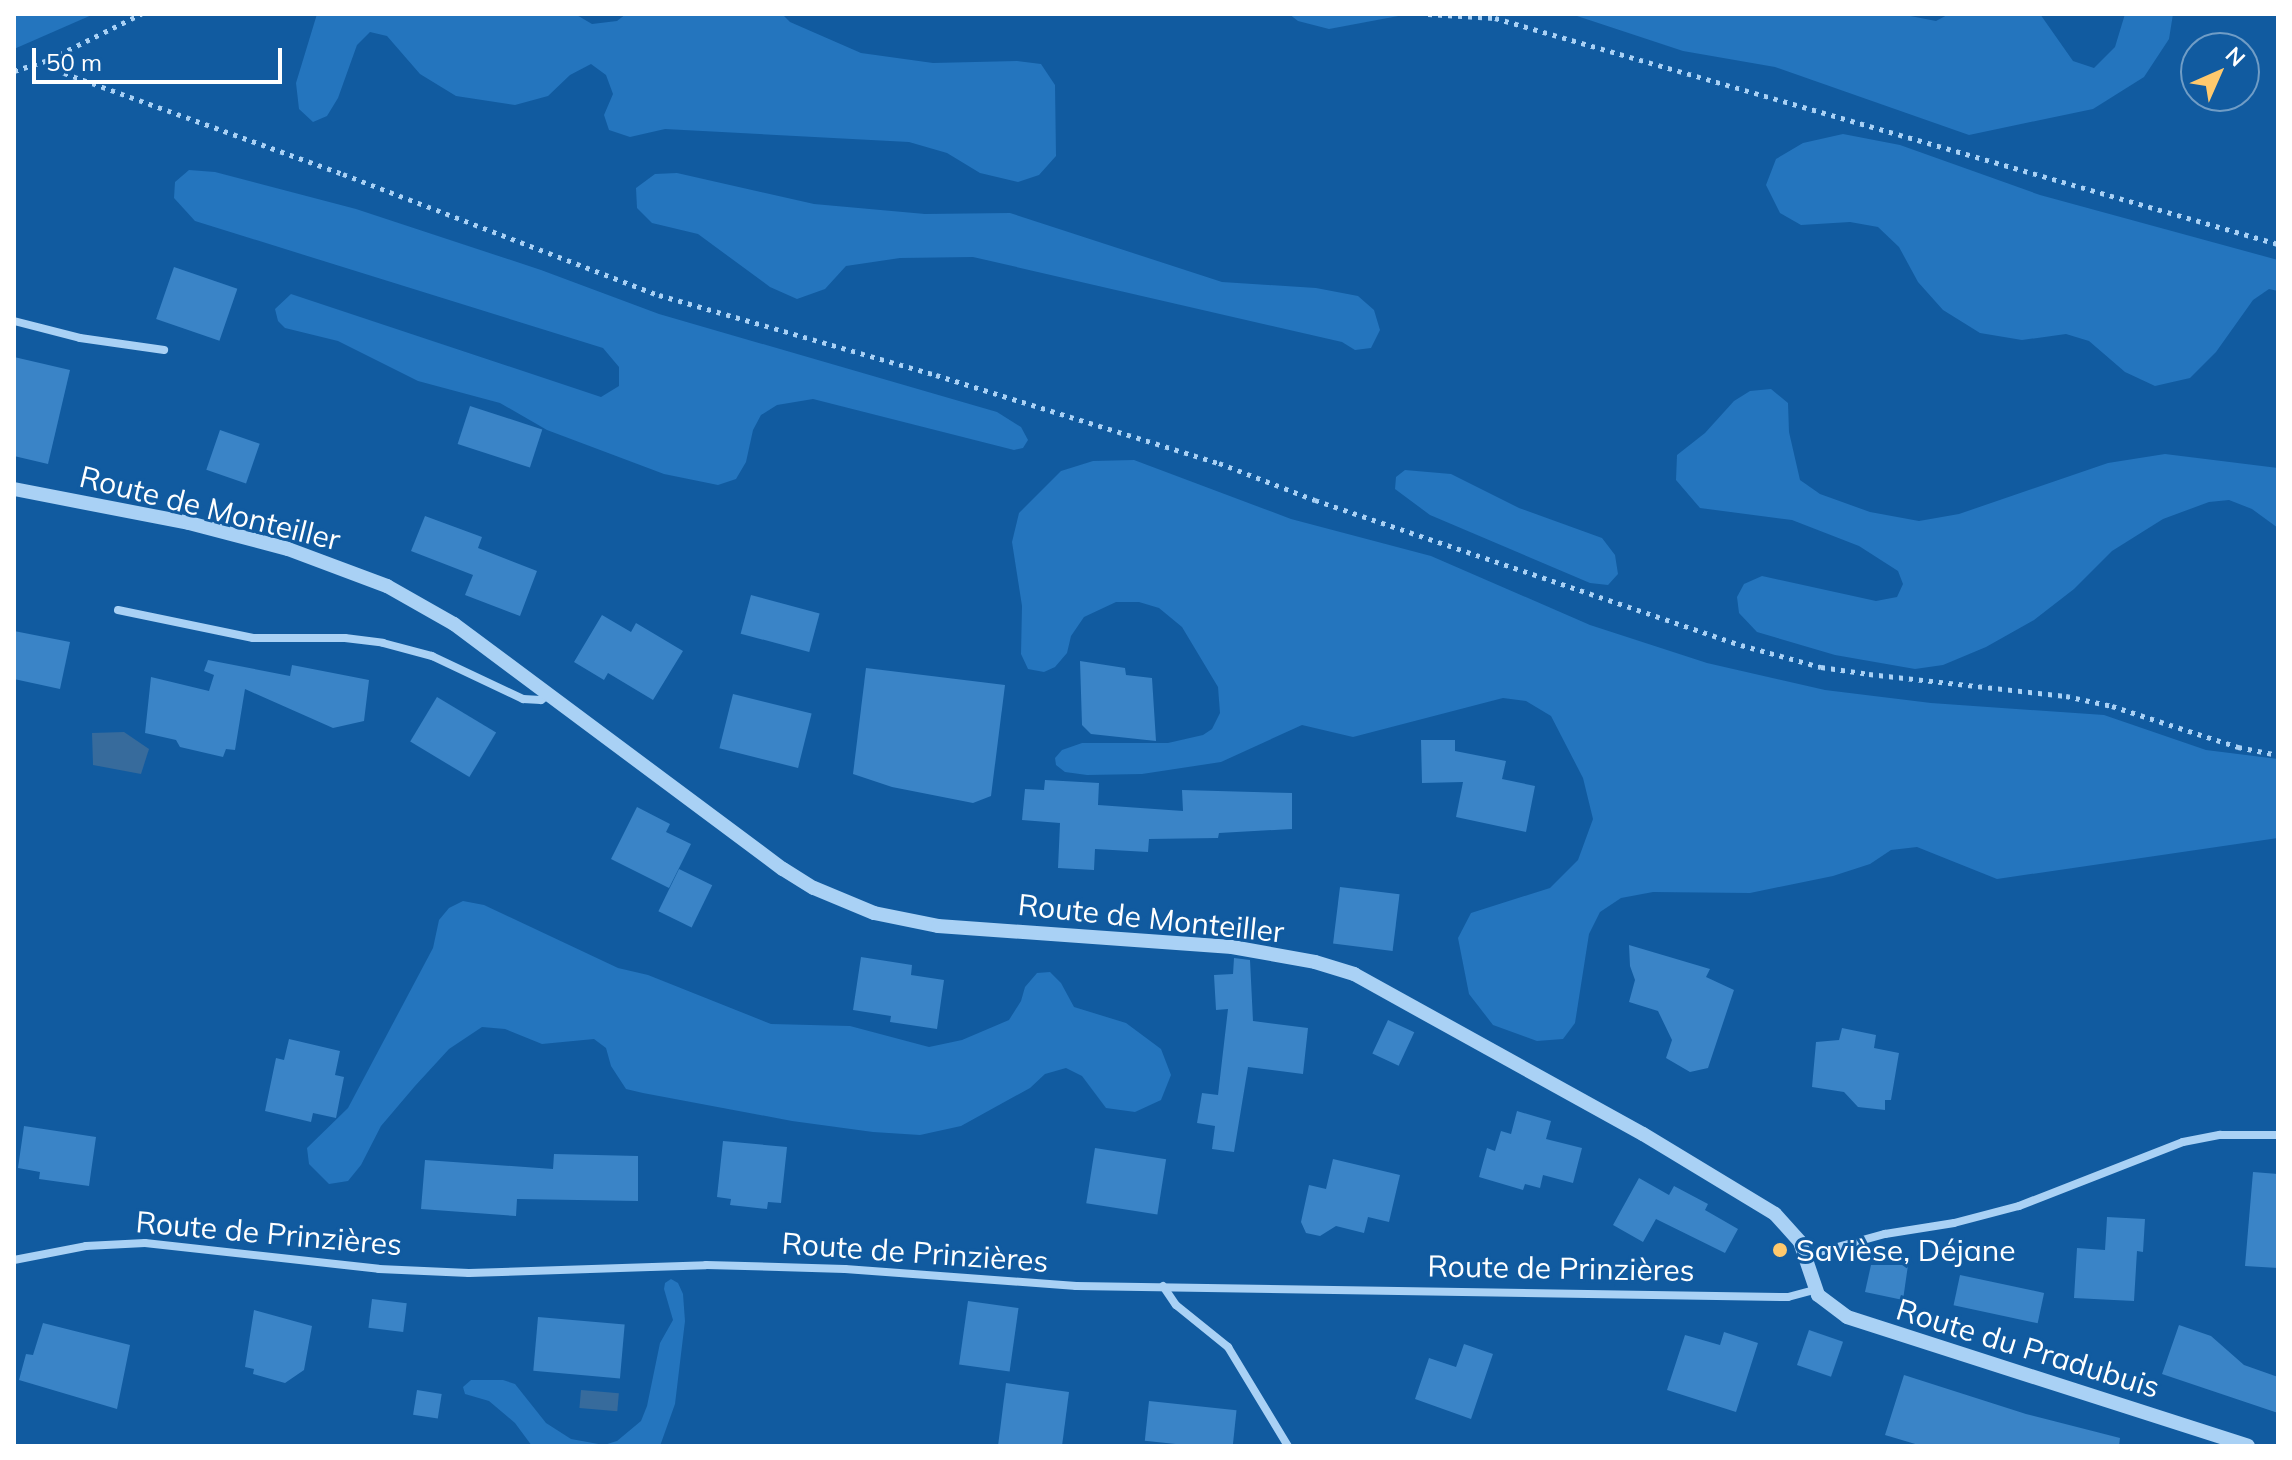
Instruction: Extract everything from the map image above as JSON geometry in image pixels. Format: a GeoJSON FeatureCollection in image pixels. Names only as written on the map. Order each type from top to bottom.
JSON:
{"type":"FeatureCollection","features":[{"type":"Feature","properties":{"kind":"street"},"geometry":{"type":"LineString","coordinates":[[14,321],[80,338],[164,350]]}},
{"type":"Feature","properties":{"kind":"street","name":"Route de Monteiller"},"geometry":{"type":"LineString","coordinates":[[14,489],[189,523],[345,567],[432,610],[783,869],[814,888],[874,913],[938,926],[1232,947],[1292,957],[1354,974],[1643,1134],[1761,1205],[1793,1231],[1813,1283]]}},
{"type":"Feature","properties":{"kind":"street"},"geometry":{"type":"LineString","coordinates":[[118,610],[253,638],[345,638],[383,643],[446,662],[523,699],[541,700],[548,695]]}},
{"type":"Feature","properties":{"kind":"street"},"geometry":{"type":"LineString","coordinates":[[1805,1256],[1885,1234],[1954,1223],[2019,1206],[2183,1142],[2220,1135],[2278,1135]]}},
{"type":"Feature","properties":{"kind":"street","name":"Route de Prinzières"},"geometry":{"type":"LineString","coordinates":[[14,1260],[86,1246],[145,1243],[379,1269],[437,1272],[547,1273],[706,1265],[845,1269],[1037,1284],[1788,1297],[1813,1283]]}},
{"type":"Feature","properties":{"kind":"street","name":"Route du Pradubuis"},"geometry":{"type":"LineString","coordinates":[[1813,1283],[1835,1310],[1859,1322],[2248,1446]]}},
{"type":"Feature","properties":{"kind":"street"},"geometry":{"type":"LineString","coordinates":[[1163,1286],[1176,1305],[1228,1347],[1288,1446]]}},
{"type":"Feature","properties":{"kind":"path"},"geometry":{"type":"LineString","coordinates":[[14,71],[50,59],[141,14]]}},
{"type":"Feature","properties":{"kind":"path"},"geometry":{"type":"LineString","coordinates":[[1428,14],[1495,18],[2278,244]]}},
{"type":"Feature","properties":{"kind":"path"},"geometry":{"type":"LineString","coordinates":[[50,59],[64,73],[343,174],[659,295],[908,366],[1219,463],[1315,500],[1741,645],[1821,667],[2066,696],[2112,706],[2238,747],[2278,755]]}},
{"type":"Feature","properties":{"kind":"shaded area"},"geometry":{"type":"Polygon","coordinates":[[[14,14],[94,14],[14,49],[14,14]]]}},
{"type":"Feature","properties":{"kind":"shaded area"},"geometry":{"type":"Polygon","coordinates":[[[317,14],[575,14],[592,24],[617,21],[626,14],[782,14],[790,22],[861,53],[933,63],[1017,61],[1041,64],[1055,85],[1056,156],[1039,175],[1018,182],[980,173],[947,153],[909,142],[665,129],[630,137],[609,130],[604,115],[613,94],[606,75],[591,64],[570,75],[548,96],[515,105],[456,96],[420,74],[387,36],[370,32],[357,45],[338,98],[327,116],[313,122],[299,109],[296,83],[317,14]]]}},
{"type":"Feature","properties":{"kind":"shaded area"},"geometry":{"type":"Polygon","coordinates":[[[1289,14],[1409,14],[1329,29],[1298,21],[1289,14]]]}},
{"type":"Feature","properties":{"kind":"shaded area"},"geometry":{"type":"Polygon","coordinates":[[[1571,14],[1900,14],[1936,21],[1949,14],[2040,14],[2073,61],[2094,68],[2115,47],[2125,14],[2173,14],[2169,39],[2144,77],[2093,109],[1969,135],[1775,67],[1683,51],[1571,14]]]}},
{"type":"Feature","properties":{"kind":"shaded area"},"geometry":{"type":"Polygon","coordinates":[[[1843,134],[1900,145],[2040,195],[2278,260],[2278,291],[2269,289],[2253,300],[2216,352],[2190,378],[2155,386],[2125,372],[2089,341],[2066,334],[2022,340],[1980,333],[1943,310],[1918,282],[1899,247],[1878,227],[1850,222],[1801,225],[1780,213],[1766,185],[1776,159],[1803,143],[1843,134]]]}},
{"type":"Feature","properties":{"kind":"shaded area"},"geometry":{"type":"Polygon","coordinates":[[[189,170],[215,172],[356,209],[541,270],[659,314],[997,412],[1021,427],[1028,440],[1023,448],[1014,450],[813,399],[777,405],[761,415],[753,430],[746,462],[736,479],[718,485],[664,474],[547,430],[500,403],[418,381],[338,341],[285,328],[278,321],[275,309],[291,294],[601,397],[619,386],[619,367],[603,348],[195,221],[174,198],[175,182],[189,170]]]}},
{"type":"Feature","properties":{"kind":"shaded area"},"geometry":{"type":"Polygon","coordinates":[[[677,173],[814,204],[925,214],[1010,213],[1222,282],[1316,288],[1358,296],[1374,310],[1380,330],[1371,348],[1355,350],[1342,342],[973,257],[900,258],[846,266],[825,289],[797,299],[770,287],[698,234],[652,223],[637,208],[636,188],[655,174],[677,173]]]}},
{"type":"Feature","properties":{"kind":"shaded area"},"geometry":{"type":"Polygon","coordinates":[[[1771,389],[1788,403],[1789,432],[1800,480],[1820,494],[1870,512],[1919,521],[1959,514],[2108,463],[2165,454],[2278,468],[2278,528],[2252,509],[2229,500],[2209,502],[2163,519],[2112,551],[2074,589],[2034,620],[1986,647],[1943,665],[1915,669],[1835,655],[1757,632],[1739,613],[1737,597],[1744,584],[1762,576],[1876,601],[1897,597],[1903,584],[1898,571],[1859,546],[1792,520],[1700,508],[1676,480],[1677,455],[1705,433],[1734,401],[1750,391],[1771,389]]]}},
{"type":"Feature","properties":{"kind":"shaded area"},"geometry":{"type":"Polygon","coordinates":[[[1134,460],[1291,519],[1431,556],[1590,625],[1707,663],[1825,690],[1931,703],[2104,715],[2206,750],[2278,759],[2278,838],[1997,879],[1917,847],[1891,850],[1870,864],[1833,876],[1750,893],[1653,892],[1621,898],[1600,912],[1589,934],[1575,1023],[1563,1039],[1537,1041],[1493,1025],[1469,994],[1458,938],[1471,913],[1550,888],[1578,860],[1593,819],[1583,778],[1551,716],[1526,701],[1503,698],[1353,737],[1302,725],[1221,762],[1142,774],[1087,775],[1065,772],[1056,765],[1055,758],[1062,750],[1082,743],[1168,743],[1203,735],[1212,729],[1220,713],[1218,687],[1182,627],[1159,608],[1139,602],[1116,602],[1084,617],[1071,636],[1067,653],[1055,667],[1044,672],[1028,669],[1021,654],[1022,606],[1012,542],[1019,513],[1061,471],[1093,461],[1134,460]]]}},
{"type":"Feature","properties":{"kind":"shaded area"},"geometry":{"type":"Polygon","coordinates":[[[1405,470],[1451,474],[1519,508],[1602,538],[1615,555],[1618,574],[1608,585],[1590,583],[1430,515],[1395,489],[1396,477],[1405,470]]]}},
{"type":"Feature","properties":{"kind":"shaded area"},"geometry":{"type":"Polygon","coordinates":[[[124,732],[149,749],[141,774],[93,765],[92,733],[124,732]]]}},
{"type":"Feature","properties":{"kind":"shaded area"},"geometry":{"type":"Polygon","coordinates":[[[463,901],[484,905],[618,968],[648,975],[771,1024],[850,1026],[929,1047],[962,1040],[1009,1020],[1021,1001],[1025,987],[1037,973],[1050,972],[1061,983],[1074,1007],[1126,1023],[1161,1049],[1171,1075],[1161,1100],[1135,1112],[1106,1108],[1082,1076],[1066,1068],[1045,1074],[1030,1088],[961,1126],[920,1135],[873,1132],[792,1121],[626,1089],[611,1066],[606,1048],[594,1039],[542,1044],[505,1029],[482,1027],[449,1049],[415,1086],[381,1126],[361,1165],[348,1181],[329,1184],[309,1164],[307,1148],[348,1108],[433,948],[439,920],[449,908],[463,901]]]}},
{"type":"Feature","properties":{"kind":"shaded area"},"geometry":{"type":"Polygon","coordinates":[[[671,1279],[678,1283],[683,1294],[685,1321],[675,1404],[660,1446],[532,1446],[515,1423],[489,1401],[465,1394],[463,1387],[471,1380],[503,1380],[515,1384],[546,1423],[571,1439],[604,1445],[617,1441],[641,1421],[647,1406],[660,1343],[673,1320],[664,1289],[665,1283],[671,1279]]]}},
{"type":"Feature","properties":{"kind":"shaded area"},"geometry":{"type":"Polygon","coordinates":[[[581,1390],[619,1393],[617,1411],[579,1408],[581,1390]]]}},
{"type":"Feature","properties":{"kind":"building"},"geometry":{"type":"Polygon","coordinates":[[[174,267],[237,289],[219,341],[156,319],[174,267]]]}},
{"type":"Feature","properties":{"kind":"building"},"geometry":{"type":"Polygon","coordinates":[[[14,357],[70,370],[48,464],[14,456],[14,357]]]}},
{"type":"Feature","properties":{"kind":"building"},"geometry":{"type":"Polygon","coordinates":[[[470,406],[542,429],[530,468],[458,444],[470,406]]]}},
{"type":"Feature","properties":{"kind":"building"},"geometry":{"type":"Polygon","coordinates":[[[220,430],[260,444],[246,483],[206,470],[220,430]]]}},
{"type":"Feature","properties":{"kind":"building"},"geometry":{"type":"Polygon","coordinates":[[[425,516],[482,537],[478,548],[537,571],[520,616],[465,595],[473,575],[411,551],[425,516]]]}},
{"type":"Feature","properties":{"kind":"building"},"geometry":{"type":"Polygon","coordinates":[[[751,595],[820,613],[809,652],[741,634],[751,595]]]}},
{"type":"Feature","properties":{"kind":"building"},"geometry":{"type":"Polygon","coordinates":[[[602,615],[631,632],[636,623],[683,651],[653,700],[608,673],[604,680],[574,662],[602,615]]]}},
{"type":"Feature","properties":{"kind":"building"},"geometry":{"type":"Polygon","coordinates":[[[14,631],[70,642],[60,689],[14,679],[14,631]]]}},
{"type":"Feature","properties":{"kind":"building"},"geometry":{"type":"Polygon","coordinates":[[[208,660],[290,676],[292,665],[369,680],[364,721],[333,728],[245,689],[235,750],[226,749],[223,757],[180,747],[176,740],[145,733],[151,677],[209,691],[214,675],[204,671],[208,660]]]}},
{"type":"Feature","properties":{"kind":"building"},"geometry":{"type":"Polygon","coordinates":[[[1080,661],[1125,668],[1126,675],[1152,678],[1156,741],[1091,734],[1082,725],[1080,661]]]}},
{"type":"Feature","properties":{"kind":"building"},"geometry":{"type":"Polygon","coordinates":[[[866,668],[1005,685],[991,796],[973,803],[892,787],[853,774],[866,668]]]}},
{"type":"Feature","properties":{"kind":"building"},"geometry":{"type":"Polygon","coordinates":[[[733,694],[812,714],[798,768],[719,748],[733,694]]]}},
{"type":"Feature","properties":{"kind":"building"},"geometry":{"type":"Polygon","coordinates":[[[437,697],[496,733],[469,777],[410,742],[437,697]]]}},
{"type":"Feature","properties":{"kind":"building"},"geometry":{"type":"Polygon","coordinates":[[[1421,740],[1455,740],[1455,751],[1506,761],[1502,779],[1535,786],[1526,832],[1456,817],[1463,782],[1422,783],[1421,740]]]}},
{"type":"Feature","properties":{"kind":"building"},"geometry":{"type":"Polygon","coordinates":[[[1045,780],[1099,783],[1098,805],[1183,811],[1182,790],[1292,793],[1292,829],[1219,833],[1218,838],[1149,839],[1148,852],[1095,849],[1094,870],[1058,868],[1060,823],[1022,820],[1025,789],[1044,790],[1045,780]]]}},
{"type":"Feature","properties":{"kind":"building"},"geometry":{"type":"Polygon","coordinates":[[[637,807],[670,824],[666,832],[691,844],[669,888],[611,859],[637,807]]]}},
{"type":"Feature","properties":{"kind":"building"},"geometry":{"type":"Polygon","coordinates":[[[679,869],[712,885],[692,927],[658,911],[679,869]]]}},
{"type":"Feature","properties":{"kind":"building"},"geometry":{"type":"Polygon","coordinates":[[[1340,887],[1400,894],[1393,951],[1333,944],[1340,887]]]}},
{"type":"Feature","properties":{"kind":"building"},"geometry":{"type":"Polygon","coordinates":[[[1629,945],[1710,969],[1706,977],[1734,990],[1708,1068],[1690,1072],[1666,1058],[1672,1040],[1658,1011],[1629,1002],[1635,980],[1630,966],[1629,945]]]}},
{"type":"Feature","properties":{"kind":"building"},"geometry":{"type":"Polygon","coordinates":[[[861,957],[912,965],[911,975],[944,980],[937,1029],[890,1022],[891,1016],[853,1010],[861,957]]]}},
{"type":"Feature","properties":{"kind":"building"},"geometry":{"type":"Polygon","coordinates":[[[1234,958],[1250,960],[1253,1021],[1308,1028],[1303,1074],[1248,1067],[1234,1152],[1212,1149],[1215,1126],[1197,1123],[1202,1093],[1218,1095],[1228,1009],[1216,1010],[1214,975],[1233,974],[1234,958]]]}},
{"type":"Feature","properties":{"kind":"building"},"geometry":{"type":"Polygon","coordinates":[[[1388,1020],[1414,1032],[1399,1066],[1372,1054],[1388,1020]]]}},
{"type":"Feature","properties":{"kind":"building"},"geometry":{"type":"Polygon","coordinates":[[[1842,1028],[1876,1035],[1874,1048],[1899,1053],[1891,1100],[1885,1100],[1885,1110],[1858,1107],[1844,1092],[1812,1087],[1816,1042],[1839,1040],[1842,1028]]]}},
{"type":"Feature","properties":{"kind":"building"},"geometry":{"type":"Polygon","coordinates":[[[289,1039],[340,1051],[335,1075],[344,1077],[336,1118],[313,1113],[311,1122],[265,1111],[276,1058],[284,1060],[289,1039]]]}},
{"type":"Feature","properties":{"kind":"building"},"geometry":{"type":"Polygon","coordinates":[[[1517,1111],[1551,1121],[1546,1139],[1582,1148],[1573,1183],[1543,1175],[1540,1188],[1525,1184],[1523,1190],[1479,1177],[1487,1148],[1495,1151],[1501,1131],[1511,1134],[1517,1111]]]}},
{"type":"Feature","properties":{"kind":"building"},"geometry":{"type":"Polygon","coordinates":[[[24,1126],[96,1137],[89,1186],[39,1179],[40,1172],[18,1168],[24,1126]]]}},
{"type":"Feature","properties":{"kind":"building"},"geometry":{"type":"Polygon","coordinates":[[[723,1141],[787,1147],[781,1203],[768,1202],[767,1209],[730,1205],[731,1199],[717,1197],[723,1141]]]}},
{"type":"Feature","properties":{"kind":"building"},"geometry":{"type":"Polygon","coordinates":[[[1095,1148],[1166,1159],[1157,1215],[1086,1203],[1095,1148]]]}},
{"type":"Feature","properties":{"kind":"building"},"geometry":{"type":"Polygon","coordinates":[[[554,1154],[638,1156],[638,1201],[517,1199],[516,1216],[421,1209],[425,1160],[553,1169],[554,1154]]]}},
{"type":"Feature","properties":{"kind":"building"},"geometry":{"type":"Polygon","coordinates":[[[1333,1159],[1400,1175],[1389,1222],[1368,1217],[1364,1233],[1336,1226],[1320,1236],[1306,1233],[1301,1222],[1309,1185],[1326,1189],[1333,1159]]]}},
{"type":"Feature","properties":{"kind":"building"},"geometry":{"type":"Polygon","coordinates":[[[2253,1172],[2278,1174],[2278,1268],[2245,1266],[2253,1172]]]}},
{"type":"Feature","properties":{"kind":"building"},"geometry":{"type":"Polygon","coordinates":[[[1639,1178],[1669,1195],[1674,1186],[1708,1204],[1705,1210],[1738,1229],[1725,1253],[1656,1219],[1643,1242],[1613,1225],[1639,1178]]]}},
{"type":"Feature","properties":{"kind":"building"},"geometry":{"type":"Polygon","coordinates":[[[2107,1217],[2145,1219],[2143,1252],[2137,1251],[2134,1301],[2074,1298],[2077,1248],[2105,1250],[2107,1217]]]}},
{"type":"Feature","properties":{"kind":"building"},"geometry":{"type":"Polygon","coordinates":[[[1871,1265],[1908,1265],[1903,1300],[1865,1292],[1871,1265]]]}},
{"type":"Feature","properties":{"kind":"building"},"geometry":{"type":"Polygon","coordinates":[[[1960,1275],[2044,1293],[2038,1323],[1954,1305],[1960,1275]]]}},
{"type":"Feature","properties":{"kind":"building"},"geometry":{"type":"Polygon","coordinates":[[[372,1299],[407,1303],[403,1332],[368,1328],[372,1299]]]}},
{"type":"Feature","properties":{"kind":"building"},"geometry":{"type":"Polygon","coordinates":[[[968,1301],[1019,1308],[1010,1371],[959,1364],[968,1301]]]}},
{"type":"Feature","properties":{"kind":"building"},"geometry":{"type":"Polygon","coordinates":[[[254,1310],[312,1326],[304,1370],[285,1383],[253,1374],[254,1369],[245,1367],[254,1310]]]}},
{"type":"Feature","properties":{"kind":"building"},"geometry":{"type":"Polygon","coordinates":[[[538,1317],[625,1325],[620,1378],[533,1371],[538,1317]]]}},
{"type":"Feature","properties":{"kind":"building"},"geometry":{"type":"Polygon","coordinates":[[[43,1323],[130,1345],[117,1409],[19,1380],[26,1354],[33,1355],[43,1323]]]}},
{"type":"Feature","properties":{"kind":"building"},"geometry":{"type":"Polygon","coordinates":[[[2179,1325],[2211,1336],[2244,1365],[2278,1377],[2278,1413],[2162,1374],[2179,1325]]]}},
{"type":"Feature","properties":{"kind":"building"},"geometry":{"type":"Polygon","coordinates":[[[1809,1330],[1843,1342],[1831,1377],[1797,1365],[1809,1330]]]}},
{"type":"Feature","properties":{"kind":"building"},"geometry":{"type":"Polygon","coordinates":[[[1724,1332],[1758,1343],[1736,1412],[1667,1390],[1685,1335],[1720,1345],[1724,1332]]]}},
{"type":"Feature","properties":{"kind":"building"},"geometry":{"type":"Polygon","coordinates":[[[1464,1344],[1493,1354],[1471,1419],[1415,1399],[1429,1358],[1456,1367],[1464,1344]]]}},
{"type":"Feature","properties":{"kind":"building"},"geometry":{"type":"Polygon","coordinates":[[[1904,1375],[2026,1414],[2120,1438],[2119,1446],[1922,1446],[1885,1435],[1904,1375]]]}},
{"type":"Feature","properties":{"kind":"building"},"geometry":{"type":"Polygon","coordinates":[[[1006,1383],[1069,1392],[1062,1446],[998,1446],[1006,1383]]]}},
{"type":"Feature","properties":{"kind":"building"},"geometry":{"type":"Polygon","coordinates":[[[417,1390],[442,1394],[438,1419],[413,1415],[417,1390]]]}},
{"type":"Feature","properties":{"kind":"building"},"geometry":{"type":"Polygon","coordinates":[[[1149,1401],[1237,1410],[1233,1446],[1145,1441],[1149,1401]]]}},
{"type":"Feature","properties":{"kind":"place","name":"Savièse, Déjane"},"geometry":{"type":"Point","coordinates":[1780,1250]}}]}
